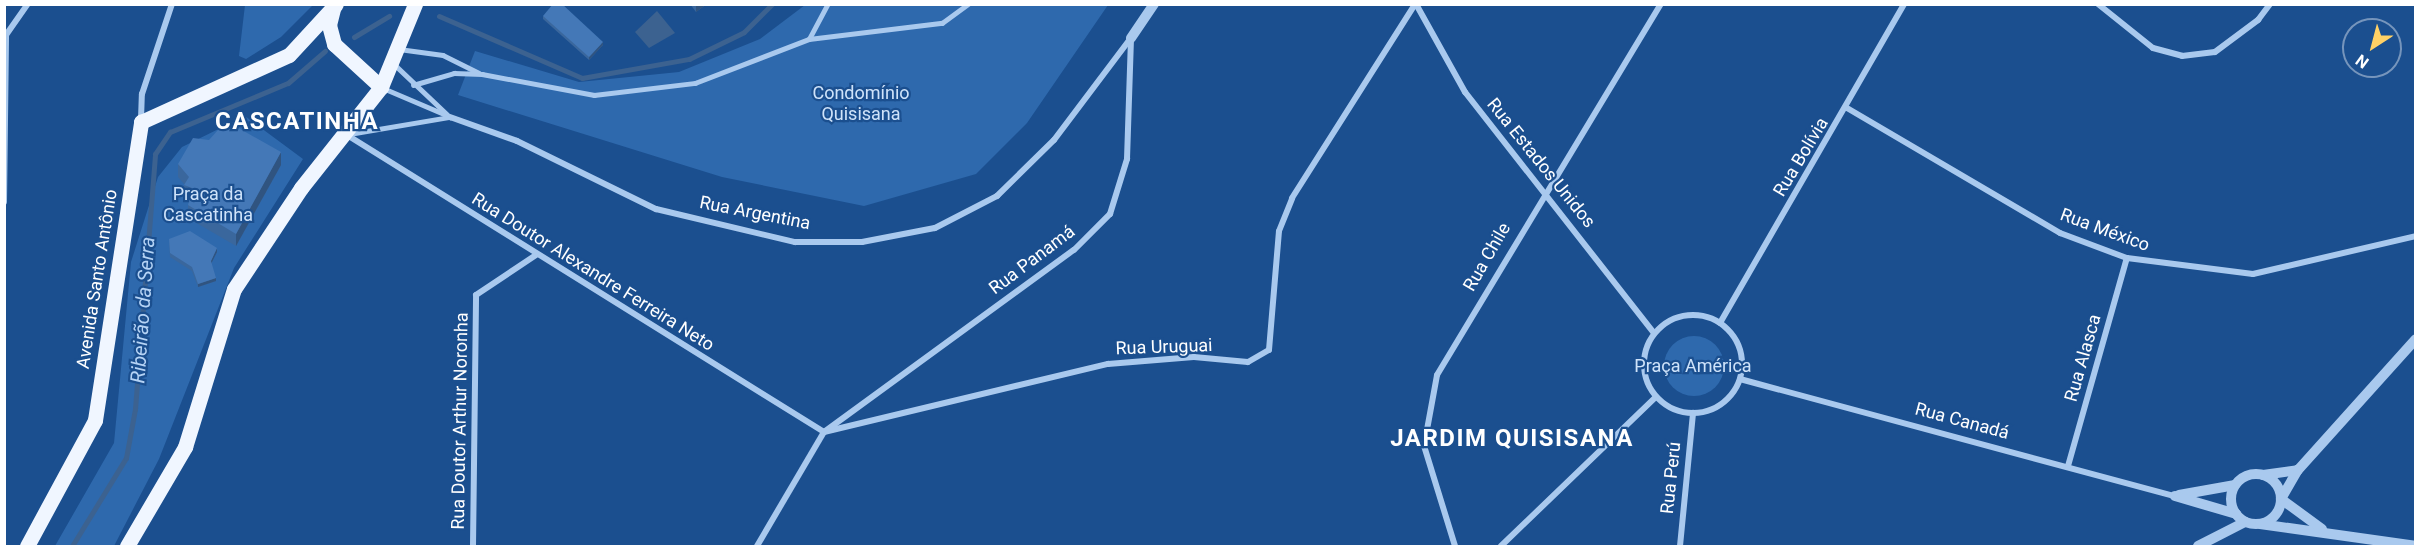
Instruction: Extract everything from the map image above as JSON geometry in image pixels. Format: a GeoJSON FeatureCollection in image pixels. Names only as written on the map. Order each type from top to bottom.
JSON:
{"type":"FeatureCollection","features":[{"type":"Feature","properties":{"kind":"main road"},"geometry":{"type":"LineString","coordinates":[[141,122],[288,56],[336,4]]}},
{"type":"Feature","properties":{"kind":"main road"},"geometry":{"type":"LineString","coordinates":[[336,4],[330,13],[334,44],[381,87]]}},
{"type":"Feature","properties":{"kind":"main road"},"geometry":{"type":"LineString","coordinates":[[127,546],[185,447],[234,289],[301,188],[348,135],[381,87],[393,64],[415,4]]}},
{"type":"Feature","properties":{"kind":"main road","name":"Avenida Santo Antônio"},"geometry":{"type":"LineString","coordinates":[[27,546],[95,420],[141,122]]}},
{"type":"Feature","properties":{"kind":"street"},"geometry":{"type":"LineString","coordinates":[[4,202],[7,185],[5,34],[28,4]]}},
{"type":"Feature","properties":{"kind":"street","name":"Avenida Santo Antônio"},"geometry":{"type":"LineString","coordinates":[[141,122],[142,94],[172,4]]}},
{"type":"Feature","properties":{"kind":"street","name":"Rua Argentina"},"geometry":{"type":"LineString","coordinates":[[450,117],[517,141],[656,209],[795,242],[862,242],[935,228],[998,196],[1054,140],[1154,4]]}},
{"type":"Feature","properties":{"kind":"street","name":"Rua Estados Unidos"},"geometry":{"type":"LineString","coordinates":[[1416,4],[1465,92],[1546,192],[1654,333]]}},
{"type":"Feature","properties":{"kind":"street","name":"Rua Uruguai"},"geometry":{"type":"LineString","coordinates":[[824,432],[1108,364],[1194,357],[1248,362],[1269,350],[1279,231],[1292,198],[1416,4]]}},
{"type":"Feature","properties":{"kind":"street","name":"Rua Chile"},"geometry":{"type":"LineString","coordinates":[[1455,546],[1424,446],[1428,406],[1437,375],[1660,4]]}},
{"type":"Feature","properties":{"kind":"street","name":"Rua Bolívia"},"geometry":{"type":"LineString","coordinates":[[1720,322],[1847,108],[1904,4]]}},
{"type":"Feature","properties":{"kind":"street"},"geometry":{"type":"LineString","coordinates":[[2098,4],[2152,48],[2182,56],[2215,52],[2259,21],[2270,4]]}},
{"type":"Feature","properties":{"kind":"street","name":"Rua Panamá"},"geometry":{"type":"LineString","coordinates":[[824,432],[1074,250],[1110,214],[1127,159],[1131,38]]}},
{"type":"Feature","properties":{"kind":"street","name":"Rua México"},"geometry":{"type":"LineString","coordinates":[[1847,108],[2060,233],[2127,258],[2253,274],[2415,236]]}},
{"type":"Feature","properties":{"kind":"street","name":"Rua Doutor Alexandre Ferreira Neto"},"geometry":{"type":"LineString","coordinates":[[348,135],[536,255],[824,432]]}},
{"type":"Feature","properties":{"kind":"street","name":"Rua Doutor Arthur Noronha"},"geometry":{"type":"LineString","coordinates":[[473,546],[476,295],[536,255]]}},
{"type":"Feature","properties":{"kind":"street","name":"Rua Alasca"},"geometry":{"type":"LineString","coordinates":[[2068,466],[2127,258]]}},
{"type":"Feature","properties":{"kind":"street"},"geometry":{"type":"LineString","coordinates":[[1685,315],[1720,322],[1740,347],[1740,379],[1722,404],[1693,413],[1656,397],[1644,365],[1654,333],[1685,315]]}},
{"type":"Feature","properties":{"kind":"street"},"geometry":{"type":"LineString","coordinates":[[2260,524],[2272,518],[2298,470],[2415,339]]}},
{"type":"Feature","properties":{"kind":"street","name":"Rua Canadá"},"geometry":{"type":"LineString","coordinates":[[1740,379],[2175,496]]}},
{"type":"Feature","properties":{"kind":"street"},"geometry":{"type":"LineString","coordinates":[[1501,546],[1656,397]]}},
{"type":"Feature","properties":{"kind":"street","name":"Rua Perú"},"geometry":{"type":"LineString","coordinates":[[1680,546],[1693,413]]}},
{"type":"Feature","properties":{"kind":"street"},"geometry":{"type":"LineString","coordinates":[[757,546],[824,432]]}},
{"type":"Feature","properties":{"kind":"street"},"geometry":{"type":"LineString","coordinates":[[2175,496],[2235,485],[2247,475],[2298,470]]}},
{"type":"Feature","properties":{"kind":"street"},"geometry":{"type":"LineString","coordinates":[[2262,475],[2276,484],[2281,499],[2322,529]]}},
{"type":"Feature","properties":{"kind":"street"},"geometry":{"type":"LineString","coordinates":[[2235,485],[2230,500],[2236,514],[2245,522],[2322,529],[2391,546],[2415,546]]}},
{"type":"Feature","properties":{"kind":"street"},"geometry":{"type":"LineString","coordinates":[[2175,496],[2236,514]]}},
{"type":"Feature","properties":{"kind":"street"},"geometry":{"type":"LineString","coordinates":[[2198,546],[2245,522]]}},
{"type":"Feature","properties":{"kind":"lane"},"geometry":{"type":"LineString","coordinates":[[809,39],[828,4]]}},
{"type":"Feature","properties":{"kind":"lane"},"geometry":{"type":"LineString","coordinates":[[413,85],[454,73],[482,74],[594,95],[695,83],[809,39],[942,23],[968,4]]}},
{"type":"Feature","properties":{"kind":"lane"},"geometry":{"type":"LineString","coordinates":[[398,48],[443,56],[482,74]]}},
{"type":"Feature","properties":{"kind":"lane","name":"Rua Argentina"},"geometry":{"type":"LineString","coordinates":[[393,64],[450,117]]}},
{"type":"Feature","properties":{"kind":"lane","name":"Rua Argentina"},"geometry":{"type":"LineString","coordinates":[[381,87],[450,117]]}},
{"type":"Feature","properties":{"kind":"lane","name":"Rua Argentina"},"geometry":{"type":"LineString","coordinates":[[348,135],[450,117]]}},
{"type":"Feature","properties":{"kind":"path"},"geometry":{"type":"LineString","coordinates":[[265,4],[279,4]]}},
{"type":"Feature","properties":{"kind":"green space"},"geometry":{"type":"Polygon","coordinates":[[[245,4],[313,5],[281,37],[246,59],[239,56],[245,4]]]}},
{"type":"Feature","properties":{"kind":"green space","name":"Condomínio Quisisana"},"geometry":{"type":"Polygon","coordinates":[[[805,5],[1108,5],[1027,123],[976,174],[864,206],[722,177],[458,95],[475,51],[579,82],[679,72],[760,39],[805,5]]]}},
{"type":"Feature","properties":{"kind":"green space","name":"Praça da Cascatinha"},"geometry":{"type":"Polygon","coordinates":[[[245,116],[303,159],[234,268],[159,459],[114,546],[55,546],[114,443],[131,262],[158,177],[182,147],[245,116]]]}},
{"type":"Feature","properties":{"kind":"green space","name":"Praça América"},"geometry":{"type":"Polygon","coordinates":[[[1688,336],[1700,336],[1716,344],[1722,354],[1724,366],[1722,378],[1716,388],[1700,396],[1688,396],[1672,388],[1664,372],[1664,360],[1672,344],[1688,336]]]}},
{"type":"Feature","properties":{"kind":"shaded area"},"geometry":{"type":"Polygon","coordinates":[[[657,11],[675,33],[649,48],[635,32],[657,11]]]}},
{"type":"Feature","properties":{"kind":"building"},"geometry":{"type":"Polygon","coordinates":[[[553,4],[562,4],[603,42],[589,57],[543,16],[553,4]]]}},
{"type":"Feature","properties":{"kind":"building"},"geometry":{"type":"Polygon","coordinates":[[[226,121],[281,152],[236,234],[188,205],[192,188],[184,185],[189,177],[178,164],[193,138],[209,140],[226,121]]]}},
{"type":"Feature","properties":{"kind":"building"},"geometry":{"type":"Polygon","coordinates":[[[190,231],[217,248],[211,261],[216,278],[198,284],[192,267],[170,253],[169,239],[190,231]]]}},
{"type":"Feature","properties":{"kind":"waterway","name":"Ribeirão da Serra"},"geometry":{"type":"LineString","coordinates":[[439,16],[582,78],[689,59],[744,32],[772,4]]}},
{"type":"Feature","properties":{"kind":"waterway","name":"Ribeirão da Serra"},"geometry":{"type":"LineString","coordinates":[[354,37],[389,16]]}},
{"type":"Feature","properties":{"kind":"waterway","name":"Ribeirão da Serra"},"geometry":{"type":"LineString","coordinates":[[72,546],[126,458],[135,409],[155,154],[170,132],[288,83],[325,51]]}},
{"type":"Feature","properties":{"kind":"district","name":"CASCATINHA"},"geometry":{"type":"Point","coordinates":[297,122]}},
{"type":"Feature","properties":{"kind":"district","name":"JARDIM QUISISANA"},"geometry":{"type":"Point","coordinates":[1512,439]}}]}
